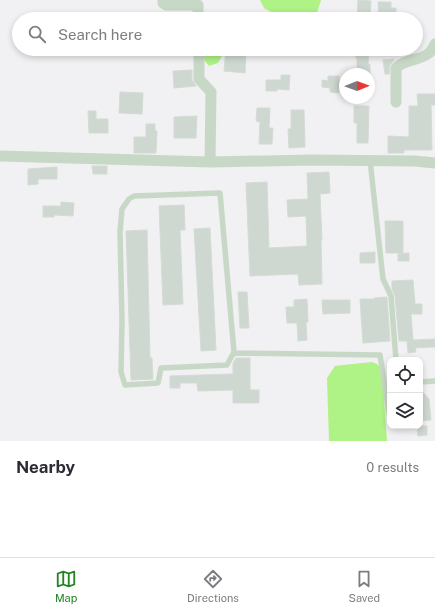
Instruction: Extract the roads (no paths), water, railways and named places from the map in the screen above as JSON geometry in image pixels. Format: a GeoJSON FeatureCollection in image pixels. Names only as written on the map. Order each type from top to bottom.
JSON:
{"type":"FeatureCollection","features":[{"type":"Feature","properties":{"kind":"street"},"geometry":{"type":"LineString","coordinates":[[163,0],[163,3],[166,5],[198,5],[198,12]]}},
{"type":"Feature","properties":{"kind":"street"},"geometry":{"type":"LineString","coordinates":[[396,102],[396,68],[400,64],[419,59],[430,52],[435,44]]}},
{"type":"Feature","properties":{"kind":"street"},"geometry":{"type":"LineString","coordinates":[[198,56],[199,78],[211,92],[210,162]]}},
{"type":"Feature","properties":{"kind":"street"},"geometry":{"type":"LineString","coordinates":[[0,156],[210,162],[370,160],[435,163]]}},
{"type":"Feature","properties":{"kind":"lane"},"geometry":{"type":"LineString","coordinates":[[370,160],[383,279],[391,296],[396,357]]}},
{"type":"Feature","properties":{"kind":"lane"},"geometry":{"type":"LineString","coordinates":[[220,193],[234,352],[227,365],[161,368],[158,383],[125,385],[121,372],[122,320],[120,232],[122,209],[129,199],[134,196],[220,193]]}},
{"type":"Feature","properties":{"kind":"lane"},"geometry":{"type":"LineString","coordinates":[[234,352],[380,355],[387,400]]}},
{"type":"Feature","properties":{"kind":"lane"},"geometry":{"type":"LineString","coordinates":[[423,382],[435,381]]}}]}
